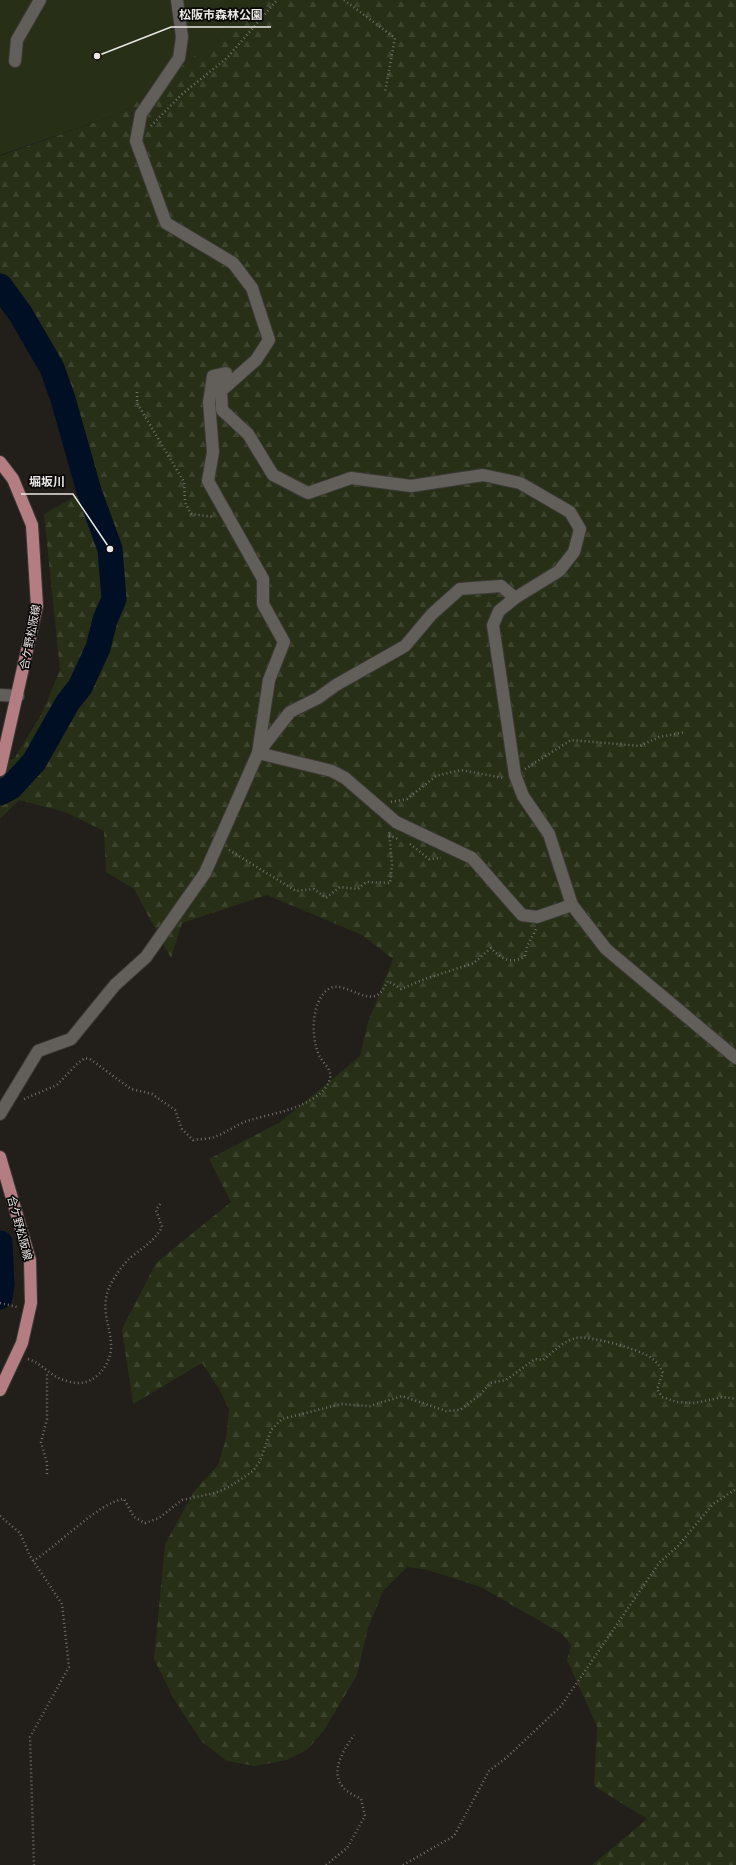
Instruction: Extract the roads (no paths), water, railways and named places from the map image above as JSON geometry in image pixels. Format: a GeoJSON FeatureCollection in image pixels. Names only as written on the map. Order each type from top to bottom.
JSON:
{"type":"FeatureCollection","features":[{"type":"Feature","properties":{"kind":"main road","name":"合ケ野松阪線"},"geometry":{"type":"LineString","coordinates":[[0,462],[13,478],[32,525],[37,606],[18,696],[0,768]]}},
{"type":"Feature","properties":{"kind":"main road","name":"合ケ野松阪線"},"geometry":{"type":"LineString","coordinates":[[0,1157],[30,1260],[31,1303],[22,1343],[0,1390]]}},
{"type":"Feature","properties":{"kind":"street"},"geometry":{"type":"LineString","coordinates":[[15,61],[17,40],[40,0]]}},
{"type":"Feature","properties":{"kind":"street"},"geometry":{"type":"LineString","coordinates":[[177,0],[182,37],[179,58],[141,114],[136,141],[166,223],[233,263],[252,288],[269,340],[256,360],[221,391]]}},
{"type":"Feature","properties":{"kind":"street"},"geometry":{"type":"LineString","coordinates":[[258,753],[269,680],[284,642],[263,604],[263,579],[208,482],[213,452],[209,402],[213,376],[226,373],[221,391],[222,410],[248,434],[273,475],[308,492],[350,478],[411,486],[483,475],[520,483],[570,512],[580,529],[574,552],[559,571],[515,598],[499,611],[493,625],[515,775],[523,796],[549,834],[572,905],[606,949],[736,1058]]}},
{"type":"Feature","properties":{"kind":"street"},"geometry":{"type":"LineString","coordinates":[[0,1114],[38,1051],[71,1039],[115,985],[146,957],[205,873],[258,753],[290,712],[318,698],[336,685],[405,646],[432,614],[460,589],[501,586],[515,598]]}},
{"type":"Feature","properties":{"kind":"street"},"geometry":{"type":"LineString","coordinates":[[0,695],[18,696]]}},
{"type":"Feature","properties":{"kind":"street"},"geometry":{"type":"LineString","coordinates":[[258,753],[332,771],[345,778],[396,822],[472,858],[522,915],[537,917],[572,905]]}},
{"type":"Feature","properties":{"kind":"waterway"},"geometry":{"type":"LineString","coordinates":[[0,286],[20,313],[52,368],[63,399],[89,491],[110,549],[114,599],[105,620],[98,648],[80,687],[68,702],[34,762],[11,787],[0,793]]}},
{"type":"Feature","properties":{"kind":"waterway"},"geometry":{"type":"LineString","coordinates":[[0,1243],[2,1284],[0,1297]]}},
{"type":"Feature","properties":{"kind":"place","name":"松阪市森林公園"},"geometry":{"type":"Point","coordinates":[97,56]}},
{"type":"Feature","properties":{"kind":"place","name":"堀坂川"},"geometry":{"type":"Point","coordinates":[110,549]}}]}
